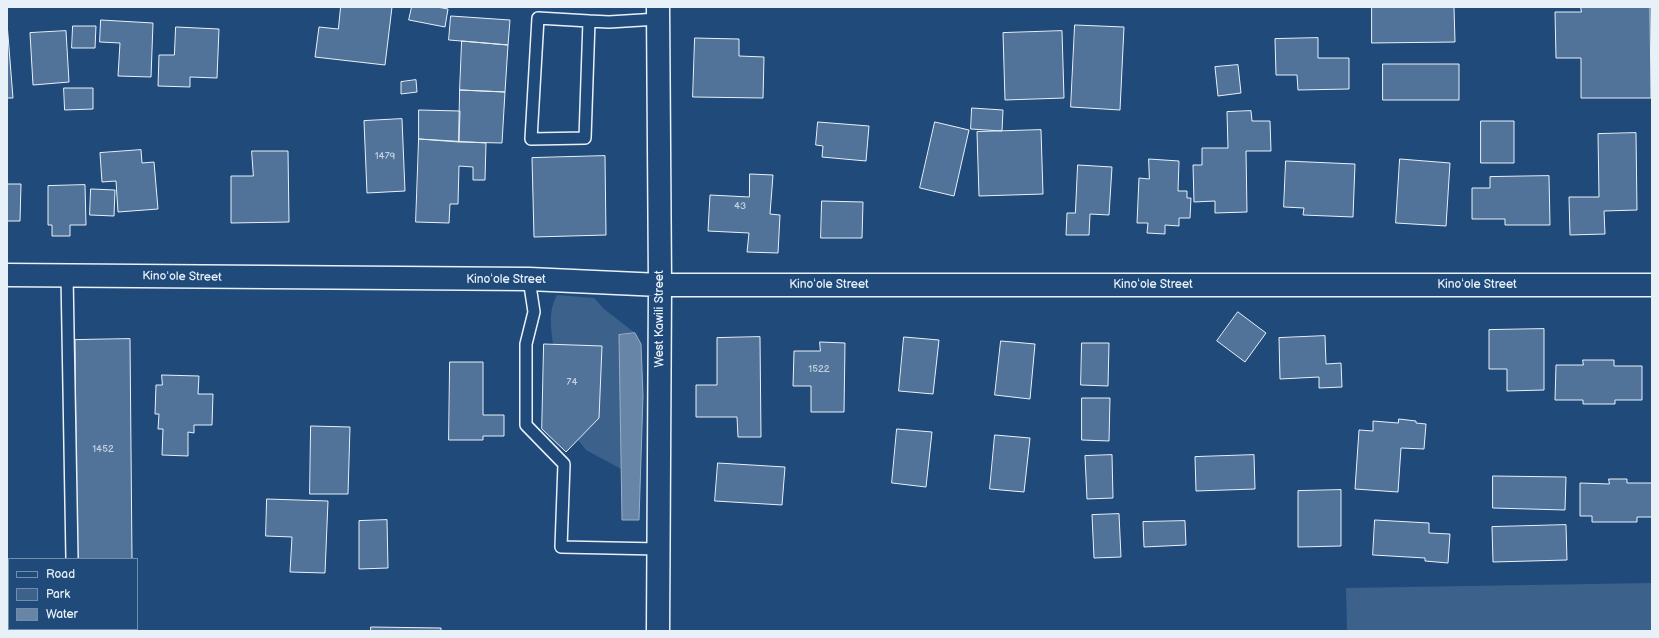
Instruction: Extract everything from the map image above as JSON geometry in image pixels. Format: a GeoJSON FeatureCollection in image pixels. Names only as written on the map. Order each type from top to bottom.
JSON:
{"type":"FeatureCollection","features":[{"type":"Feature","properties":{"kind":"street","name":"West Kawili Street"},"geometry":{"type":"LineString","coordinates":[[658,13],[660,285],[658,631]]}},
{"type":"Feature","properties":{"kind":"street","name":"Kinoʻole Street"},"geometry":{"type":"LineString","coordinates":[[7,275],[529,280],[660,285],[1652,285]]}},
{"type":"Feature","properties":{"kind":"lane"},"geometry":{"type":"LineString","coordinates":[[589,21],[585,138],[531,139],[538,18],[609,22],[658,13]]}},
{"type":"Feature","properties":{"kind":"lane"},"geometry":{"type":"LineString","coordinates":[[67,275],[72,558]]}},
{"type":"Feature","properties":{"kind":"lane"},"geometry":{"type":"LineString","coordinates":[[529,280],[534,312],[526,344],[526,426],[564,464],[561,547],[659,549]]}},
{"type":"Feature","properties":{"kind":"green space"},"geometry":{"type":"Polygon","coordinates":[[[557,295],[594,298],[604,309],[635,333],[619,336],[621,469],[586,450],[578,440],[599,418],[602,346],[553,344],[551,313],[557,295]]]}},
{"type":"Feature","properties":{"kind":"green space"},"geometry":{"type":"Polygon","coordinates":[[[1652,583],[1652,631],[1347,631],[1346,588],[1652,583]]]}},
{"type":"Feature","properties":{"kind":"water"},"geometry":{"type":"Polygon","coordinates":[[[635,333],[641,344],[643,396],[639,520],[622,520],[619,335],[635,333]]]}},
{"type":"Feature","properties":{"kind":"building"},"geometry":{"type":"Polygon","coordinates":[[[341,7],[392,7],[385,65],[315,57],[319,27],[338,29],[341,7]]]}},
{"type":"Feature","properties":{"kind":"building"},"geometry":{"type":"Polygon","coordinates":[[[412,7],[437,7],[448,9],[445,27],[409,20],[412,7]]]}},
{"type":"Feature","properties":{"kind":"building"},"geometry":{"type":"Polygon","coordinates":[[[1372,7],[1454,7],[1455,42],[1372,43],[1372,7]]]}},
{"type":"Feature","properties":{"kind":"building"},"geometry":{"type":"Polygon","coordinates":[[[1581,7],[1650,7],[1651,98],[1581,98],[1581,58],[1556,58],[1555,12],[1581,12],[1581,7]]]}},
{"type":"Feature","properties":{"kind":"building"},"geometry":{"type":"Polygon","coordinates":[[[451,16],[510,20],[508,45],[449,40],[451,16]]]}},
{"type":"Feature","properties":{"kind":"building"},"geometry":{"type":"Polygon","coordinates":[[[101,20],[153,23],[151,77],[118,76],[120,43],[100,42],[101,20]]]}},
{"type":"Feature","properties":{"kind":"building"},"geometry":{"type":"Polygon","coordinates":[[[7,23],[13,98],[7,98],[7,23]]]}},
{"type":"Feature","properties":{"kind":"building"},"geometry":{"type":"Polygon","coordinates":[[[1075,25],[1124,27],[1120,110],[1071,107],[1075,25]]]}},
{"type":"Feature","properties":{"kind":"building"},"geometry":{"type":"Polygon","coordinates":[[[73,26],[96,26],[95,48],[72,48],[73,26]]]}},
{"type":"Feature","properties":{"kind":"building"},"geometry":{"type":"Polygon","coordinates":[[[176,27],[219,29],[217,78],[190,77],[190,87],[158,86],[159,55],[174,55],[176,27]]]}},
{"type":"Feature","properties":{"kind":"building"},"geometry":{"type":"Polygon","coordinates":[[[66,31],[69,82],[33,85],[30,33],[66,31]]]}},
{"type":"Feature","properties":{"kind":"building"},"geometry":{"type":"Polygon","coordinates":[[[1062,31],[1064,98],[1005,100],[1003,33],[1062,31]]]}},
{"type":"Feature","properties":{"kind":"building"},"geometry":{"type":"Polygon","coordinates":[[[695,38],[739,39],[739,56],[764,57],[763,98],[693,97],[695,38]]]}},
{"type":"Feature","properties":{"kind":"building"},"geometry":{"type":"Polygon","coordinates":[[[1318,38],[1318,58],[1349,58],[1349,89],[1298,90],[1297,75],[1276,75],[1275,39],[1318,38]]]}},
{"type":"Feature","properties":{"kind":"building"},"geometry":{"type":"Polygon","coordinates":[[[462,41],[508,45],[505,92],[460,90],[462,41]]]}},
{"type":"Feature","properties":{"kind":"building"},"geometry":{"type":"Polygon","coordinates":[[[1383,64],[1459,64],[1459,100],[1383,100],[1383,64]]]}},
{"type":"Feature","properties":{"kind":"building"},"geometry":{"type":"Polygon","coordinates":[[[1238,65],[1241,93],[1218,96],[1215,67],[1238,65]]]}},
{"type":"Feature","properties":{"kind":"building"},"geometry":{"type":"Polygon","coordinates":[[[416,80],[417,92],[401,94],[401,82],[416,80]]]}},
{"type":"Feature","properties":{"kind":"building"},"geometry":{"type":"Polygon","coordinates":[[[64,88],[93,88],[93,109],[65,110],[64,88]]]}},
{"type":"Feature","properties":{"kind":"building"},"geometry":{"type":"Polygon","coordinates":[[[460,90],[505,92],[502,143],[459,142],[460,90]]]}},
{"type":"Feature","properties":{"kind":"building"},"geometry":{"type":"Polygon","coordinates":[[[972,108],[1003,110],[1002,131],[971,129],[972,108]]]}},
{"type":"Feature","properties":{"kind":"building"},"geometry":{"type":"Polygon","coordinates":[[[419,110],[460,111],[459,142],[419,139],[419,110]]]}},
{"type":"Feature","properties":{"kind":"building"},"geometry":{"type":"Polygon","coordinates":[[[1251,111],[1252,121],[1270,121],[1271,151],[1246,151],[1247,212],[1215,213],[1215,201],[1194,202],[1193,165],[1202,165],[1202,148],[1228,148],[1227,112],[1251,111]]]}},
{"type":"Feature","properties":{"kind":"building"},"geometry":{"type":"Polygon","coordinates":[[[402,119],[405,191],[367,193],[364,121],[402,119]]]}},
{"type":"Feature","properties":{"kind":"building"},"geometry":{"type":"Polygon","coordinates":[[[1481,121],[1514,121],[1514,163],[1481,163],[1481,121]]]}},
{"type":"Feature","properties":{"kind":"building"},"geometry":{"type":"Polygon","coordinates":[[[818,122],[869,126],[866,161],[822,157],[823,146],[816,145],[818,122]]]}},
{"type":"Feature","properties":{"kind":"building"},"geometry":{"type":"Polygon","coordinates":[[[935,122],[969,130],[954,196],[920,188],[935,122]]]}},
{"type":"Feature","properties":{"kind":"building"},"geometry":{"type":"Polygon","coordinates":[[[1041,130],[1043,194],[979,196],[977,132],[1041,130]]]}},
{"type":"Feature","properties":{"kind":"building"},"geometry":{"type":"Polygon","coordinates":[[[1636,133],[1637,210],[1604,211],[1605,234],[1570,235],[1569,197],[1599,197],[1598,134],[1636,133]]]}},
{"type":"Feature","properties":{"kind":"building"},"geometry":{"type":"Polygon","coordinates":[[[419,139],[486,143],[485,180],[473,180],[473,167],[459,166],[458,204],[450,204],[449,223],[416,222],[419,139]]]}},
{"type":"Feature","properties":{"kind":"building"},"geometry":{"type":"Polygon","coordinates":[[[141,150],[142,163],[154,162],[158,209],[118,212],[116,181],[102,182],[100,153],[141,150]]]}},
{"type":"Feature","properties":{"kind":"building"},"geometry":{"type":"Polygon","coordinates":[[[252,151],[288,151],[289,222],[231,223],[231,176],[253,176],[252,151]]]}},
{"type":"Feature","properties":{"kind":"building"},"geometry":{"type":"Polygon","coordinates":[[[605,156],[606,235],[534,237],[532,158],[605,156]]]}},
{"type":"Feature","properties":{"kind":"building"},"geometry":{"type":"Polygon","coordinates":[[[1149,159],[1179,161],[1178,191],[1187,191],[1187,198],[1191,198],[1190,218],[1179,218],[1179,226],[1165,225],[1165,234],[1147,233],[1148,223],[1137,223],[1139,178],[1149,179],[1149,159]]]}},
{"type":"Feature","properties":{"kind":"building"},"geometry":{"type":"Polygon","coordinates":[[[1400,159],[1450,163],[1446,226],[1396,223],[1400,159]]]}},
{"type":"Feature","properties":{"kind":"building"},"geometry":{"type":"Polygon","coordinates":[[[1286,161],[1355,164],[1353,217],[1303,215],[1304,208],[1284,207],[1286,161]]]}},
{"type":"Feature","properties":{"kind":"building"},"geometry":{"type":"Polygon","coordinates":[[[1078,165],[1112,167],[1109,215],[1090,214],[1089,235],[1066,235],[1067,213],[1075,213],[1078,165]]]}},
{"type":"Feature","properties":{"kind":"building"},"geometry":{"type":"Polygon","coordinates":[[[750,174],[773,175],[770,214],[780,215],[778,253],[747,252],[749,233],[708,231],[710,195],[749,197],[750,174]]]}},
{"type":"Feature","properties":{"kind":"building"},"geometry":{"type":"Polygon","coordinates":[[[1549,176],[1550,225],[1505,225],[1505,219],[1472,219],[1472,188],[1490,188],[1490,177],[1549,176]]]}},
{"type":"Feature","properties":{"kind":"building"},"geometry":{"type":"Polygon","coordinates":[[[7,184],[21,184],[20,221],[7,221],[7,184]]]}},
{"type":"Feature","properties":{"kind":"building"},"geometry":{"type":"Polygon","coordinates":[[[85,185],[86,225],[70,225],[70,236],[52,236],[52,225],[48,225],[48,186],[85,185]]]}},
{"type":"Feature","properties":{"kind":"building"},"geometry":{"type":"Polygon","coordinates":[[[91,189],[115,190],[114,216],[90,215],[91,189]]]}},
{"type":"Feature","properties":{"kind":"building"},"geometry":{"type":"Polygon","coordinates":[[[822,201],[863,202],[862,238],[821,238],[822,201]]]}},
{"type":"Feature","properties":{"kind":"building"},"geometry":{"type":"Polygon","coordinates":[[[1238,312],[1266,333],[1245,362],[1217,341],[1238,312]]]}},
{"type":"Feature","properties":{"kind":"building"},"geometry":{"type":"Polygon","coordinates":[[[1544,329],[1544,390],[1507,391],[1507,369],[1489,369],[1489,330],[1544,329]]]}},
{"type":"Feature","properties":{"kind":"building"},"geometry":{"type":"Polygon","coordinates":[[[1325,336],[1326,364],[1341,363],[1342,387],[1319,388],[1319,377],[1280,379],[1279,338],[1325,336]]]}},
{"type":"Feature","properties":{"kind":"building"},"geometry":{"type":"Polygon","coordinates":[[[760,337],[761,437],[738,437],[737,417],[696,417],[696,385],[717,385],[717,338],[760,337]]]}},
{"type":"Feature","properties":{"kind":"building"},"geometry":{"type":"Polygon","coordinates":[[[904,337],[939,340],[933,394],[899,391],[904,337]]]}},
{"type":"Feature","properties":{"kind":"building"},"geometry":{"type":"Polygon","coordinates":[[[130,339],[132,558],[77,558],[75,340],[130,339]]]}},
{"type":"Feature","properties":{"kind":"building"},"geometry":{"type":"Polygon","coordinates":[[[1001,341],[1035,344],[1030,399],[995,395],[1001,341]]]}},
{"type":"Feature","properties":{"kind":"building"},"geometry":{"type":"Polygon","coordinates":[[[820,342],[845,343],[844,412],[811,412],[811,386],[793,386],[794,351],[820,351],[820,342]]]}},
{"type":"Feature","properties":{"kind":"building"},"geometry":{"type":"Polygon","coordinates":[[[1082,343],[1109,343],[1108,386],[1081,385],[1082,343]]]}},
{"type":"Feature","properties":{"kind":"building"},"geometry":{"type":"Polygon","coordinates":[[[544,344],[602,346],[599,418],[566,452],[542,429],[544,344]]]}},
{"type":"Feature","properties":{"kind":"building"},"geometry":{"type":"Polygon","coordinates":[[[1583,360],[1614,360],[1614,366],[1642,366],[1642,400],[1615,400],[1615,404],[1583,404],[1583,400],[1555,400],[1556,365],[1583,365],[1583,360]]]}},
{"type":"Feature","properties":{"kind":"building"},"geometry":{"type":"Polygon","coordinates":[[[450,362],[483,362],[483,415],[504,415],[504,436],[483,436],[483,440],[449,440],[450,362]]]}},
{"type":"Feature","properties":{"kind":"building"},"geometry":{"type":"Polygon","coordinates":[[[162,375],[199,376],[198,394],[213,394],[212,425],[194,425],[194,433],[188,432],[188,456],[162,455],[163,429],[158,429],[159,414],[155,414],[156,385],[162,385],[162,375]]]}},
{"type":"Feature","properties":{"kind":"building"},"geometry":{"type":"Polygon","coordinates":[[[1082,398],[1110,398],[1109,441],[1082,440],[1082,398]]]}},
{"type":"Feature","properties":{"kind":"building"},"geometry":{"type":"Polygon","coordinates":[[[1399,419],[1426,424],[1424,449],[1401,448],[1398,492],[1355,489],[1359,430],[1373,431],[1373,421],[1398,423],[1399,419]]]}},
{"type":"Feature","properties":{"kind":"building"},"geometry":{"type":"Polygon","coordinates":[[[311,426],[350,427],[348,494],[310,494],[311,426]]]}},
{"type":"Feature","properties":{"kind":"building"},"geometry":{"type":"Polygon","coordinates":[[[897,429],[932,432],[926,487],[892,483],[897,429]]]}},
{"type":"Feature","properties":{"kind":"building"},"geometry":{"type":"Polygon","coordinates":[[[995,435],[1030,438],[1024,492],[990,489],[995,435]]]}},
{"type":"Feature","properties":{"kind":"building"},"geometry":{"type":"Polygon","coordinates":[[[1112,455],[1113,498],[1087,499],[1085,456],[1112,455]]]}},
{"type":"Feature","properties":{"kind":"building"},"geometry":{"type":"Polygon","coordinates":[[[1254,455],[1255,489],[1196,491],[1195,457],[1254,455]]]}},
{"type":"Feature","properties":{"kind":"building"},"geometry":{"type":"Polygon","coordinates":[[[718,463],[785,467],[782,505],[715,501],[718,463]]]}},
{"type":"Feature","properties":{"kind":"building"},"geometry":{"type":"Polygon","coordinates":[[[1493,476],[1566,477],[1565,510],[1493,508],[1493,476]]]}},
{"type":"Feature","properties":{"kind":"building"},"geometry":{"type":"Polygon","coordinates":[[[1609,479],[1627,479],[1627,483],[1652,483],[1652,517],[1637,517],[1637,522],[1592,522],[1592,516],[1580,516],[1580,483],[1609,484],[1609,479]]]}},
{"type":"Feature","properties":{"kind":"building"},"geometry":{"type":"Polygon","coordinates":[[[1341,490],[1341,546],[1298,547],[1298,491],[1341,490]]]}},
{"type":"Feature","properties":{"kind":"building"},"geometry":{"type":"Polygon","coordinates":[[[267,499],[328,501],[325,573],[290,572],[292,537],[266,536],[267,499]]]}},
{"type":"Feature","properties":{"kind":"building"},"geometry":{"type":"Polygon","coordinates":[[[1119,514],[1121,557],[1094,558],[1092,515],[1119,514]]]}},
{"type":"Feature","properties":{"kind":"building"},"geometry":{"type":"Polygon","coordinates":[[[387,520],[388,568],[359,569],[359,521],[387,520]]]}},
{"type":"Feature","properties":{"kind":"building"},"geometry":{"type":"Polygon","coordinates":[[[1375,520],[1429,523],[1429,533],[1450,534],[1448,563],[1425,561],[1425,558],[1373,555],[1375,520]]]}},
{"type":"Feature","properties":{"kind":"building"},"geometry":{"type":"Polygon","coordinates":[[[1185,521],[1186,545],[1144,547],[1143,522],[1185,521]]]}},
{"type":"Feature","properties":{"kind":"building"},"geometry":{"type":"Polygon","coordinates":[[[1566,525],[1567,560],[1493,562],[1492,527],[1566,525]]]}},
{"type":"Feature","properties":{"kind":"building"},"geometry":{"type":"Polygon","coordinates":[[[371,627],[441,628],[441,631],[371,631],[371,627]]]}}]}
